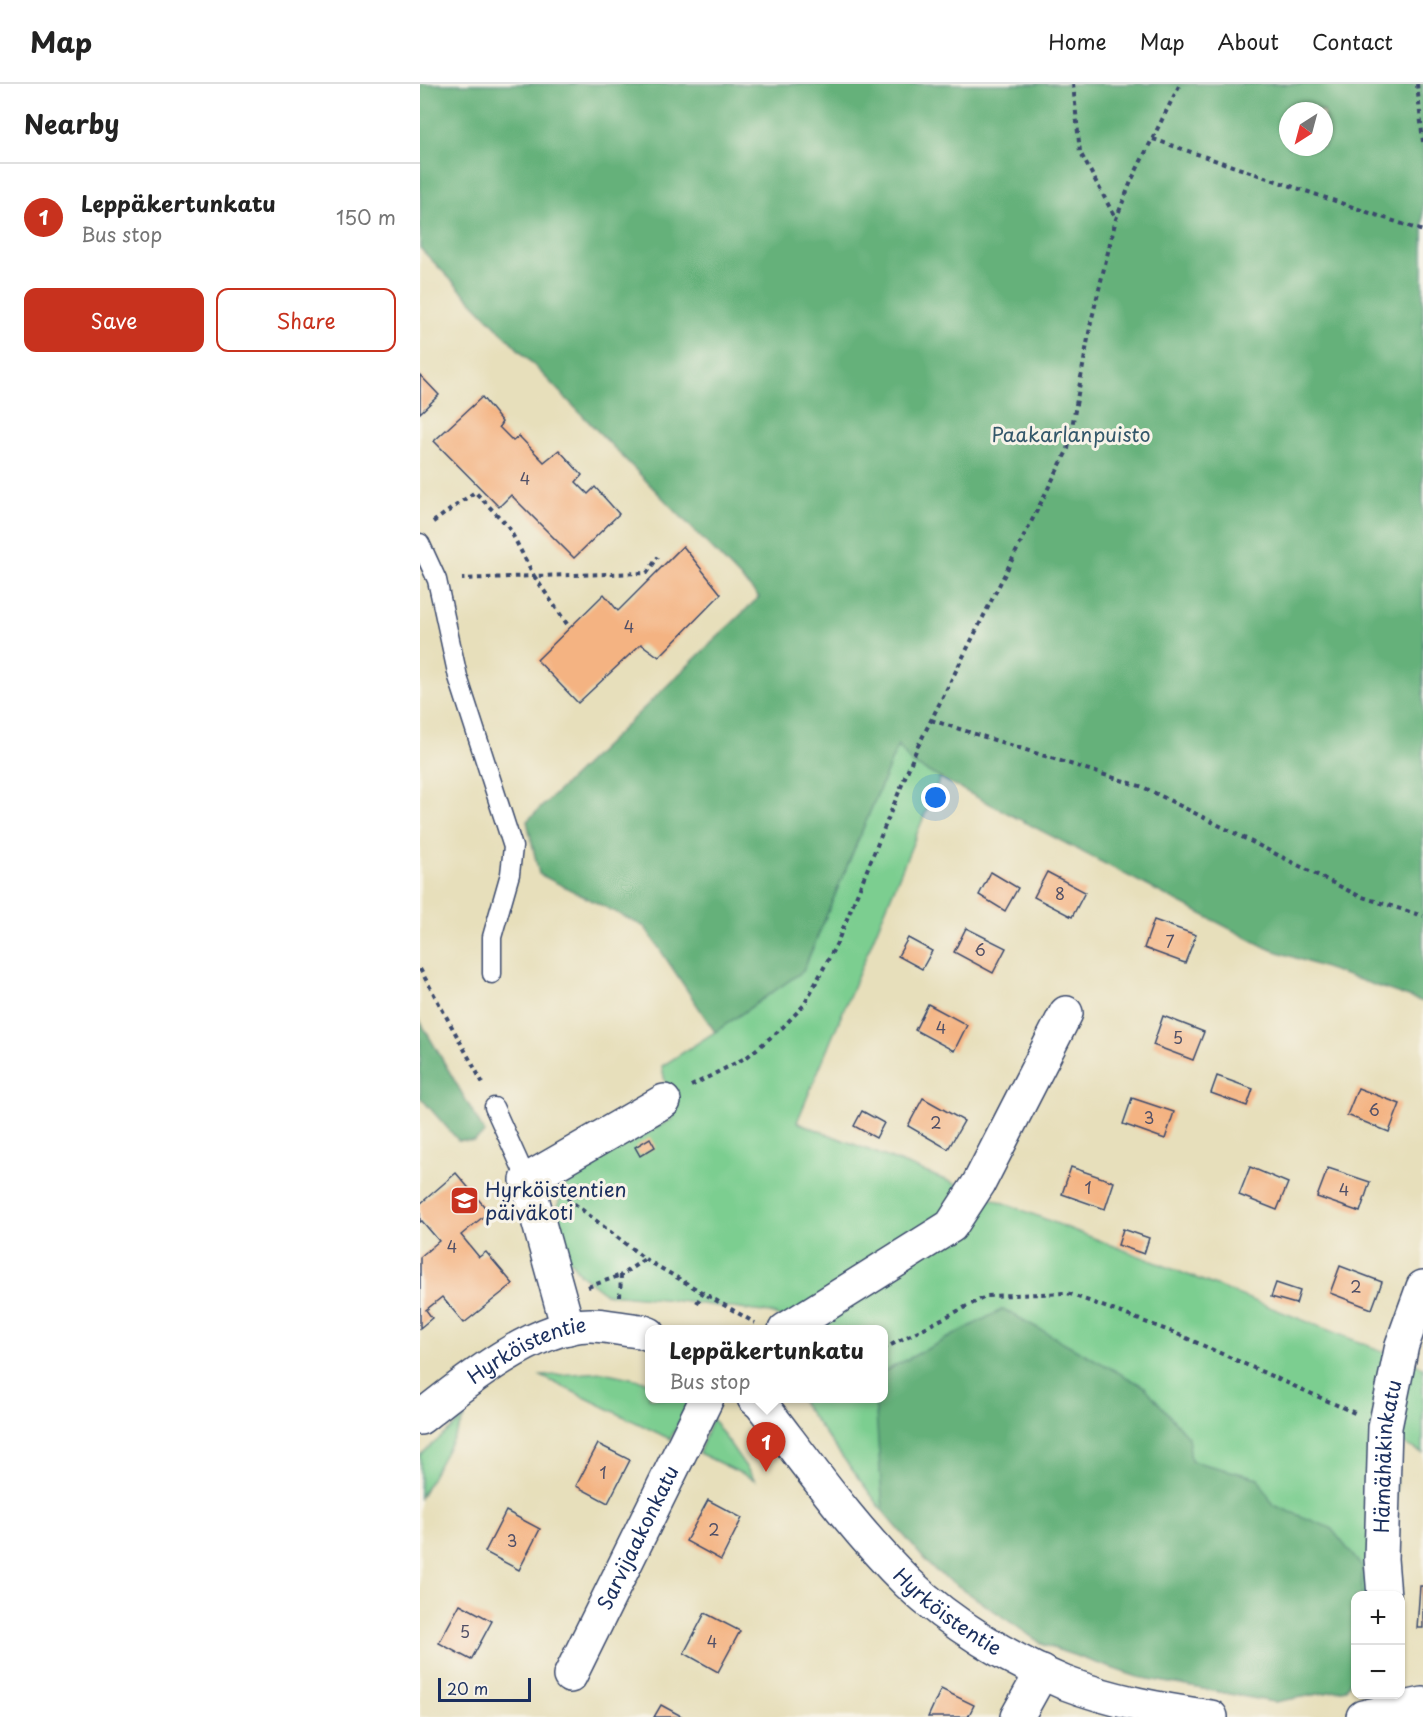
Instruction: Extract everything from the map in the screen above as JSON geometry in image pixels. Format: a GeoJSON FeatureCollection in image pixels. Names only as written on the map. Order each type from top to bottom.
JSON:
{"type":"FeatureCollection","features":[{"type":"Feature","properties":{"kind":"street"},"geometry":{"type":"LineString","coordinates":[[775,1325],[951,1226],[979,1183],[1066,1013]]}},
{"type":"Feature","properties":{"kind":"street"},"geometry":{"type":"LineString","coordinates":[[568,1328],[527,1180],[664,1101]]}},
{"type":"Feature","properties":{"kind":"street","name":"Hämähäkinkatu"},"geometry":{"type":"LineString","coordinates":[[1384,1591],[1381,1558],[1385,1426],[1402,1345],[1423,1287]]}},
{"type":"Feature","properties":{"kind":"street","name":"Hyrköistentie"},"geometry":{"type":"LineString","coordinates":[[420,1418],[459,1386],[532,1341],[568,1328],[590,1325],[645,1332]]}},
{"type":"Feature","properties":{"kind":"street","name":"Sarvijaakonkatu"},"geometry":{"type":"LineString","coordinates":[[570,1676],[705,1403]]}},
{"type":"Feature","properties":{"kind":"street","name":"Hyrköistentie"},"geometry":{"type":"LineString","coordinates":[[759,1403],[861,1531],[909,1583],[946,1615],[995,1647],[1066,1683],[1157,1709],[1211,1717]]}},
{"type":"Feature","properties":{"kind":"street"},"geometry":{"type":"LineString","coordinates":[[1017,1717],[1042,1672]]}},
{"type":"Feature","properties":{"kind":"street"},"geometry":{"type":"LineString","coordinates":[[1363,1717],[1406,1707]]}},
{"type":"Feature","properties":{"kind":"lane"},"geometry":{"type":"LineString","coordinates":[[420,543],[437,580],[458,676],[513,847],[510,874],[492,937],[492,974]]}},
{"type":"Feature","properties":{"kind":"lane"},"geometry":{"type":"LineString","coordinates":[[494,1107],[527,1180]]}},
{"type":"Feature","properties":{"kind":"path"},"geometry":{"type":"LineString","coordinates":[[1073,84],[1080,152],[1116,219]]}},
{"type":"Feature","properties":{"kind":"path"},"geometry":{"type":"LineString","coordinates":[[664,1101],[747,1057],[782,1028],[804,1005],[837,943],[917,748],[1068,449],[1091,322],[1116,219],[1132,179],[1180,84]]}},
{"type":"Feature","properties":{"kind":"path"},"geometry":{"type":"LineString","coordinates":[[1418,84],[1423,142]]}},
{"type":"Feature","properties":{"kind":"path"},"geometry":{"type":"LineString","coordinates":[[1153,139],[1423,231]]}},
{"type":"Feature","properties":{"kind":"path"},"geometry":{"type":"LineString","coordinates":[[429,524],[475,492],[508,526],[534,576],[567,624]]}},
{"type":"Feature","properties":{"kind":"path"},"geometry":{"type":"LineString","coordinates":[[437,580],[647,573],[658,557]]}},
{"type":"Feature","properties":{"kind":"path"},"geometry":{"type":"LineString","coordinates":[[931,720],[1143,787],[1359,896],[1423,916]]}},
{"type":"Feature","properties":{"kind":"path"},"geometry":{"type":"LineString","coordinates":[[420,969],[480,1074],[494,1107]]}},
{"type":"Feature","properties":{"kind":"path"},"geometry":{"type":"LineString","coordinates":[[527,1180],[562,1195],[645,1259],[703,1293],[767,1325]]}},
{"type":"Feature","properties":{"kind":"path"},"geometry":{"type":"LineString","coordinates":[[697,1303],[703,1293]]}},
{"type":"Feature","properties":{"kind":"path"},"geometry":{"type":"LineString","coordinates":[[888,1346],[987,1296],[1067,1293],[1175,1333],[1385,1426]]}},
{"type":"Feature","properties":{"kind":"green space","name":"Paakarlanpuisto"},"geometry":{"type":"Polygon","coordinates":[[[420,84],[1423,84],[1423,1002],[1267,948],[911,763],[898,745],[803,971],[715,1032],[645,927],[539,874],[527,821],[759,597],[420,248],[420,84]]]}},
{"type":"Feature","properties":{"kind":"green space"},"geometry":{"type":"Polygon","coordinates":[[[898,745],[940,778],[797,1122],[1423,1367],[1423,1453],[1394,1439],[1400,1591],[1351,1591],[1351,1680],[1346,1689],[1274,1702],[1138,1677],[1044,1645],[932,1568],[883,1511],[802,1403],[888,1403],[888,1325],[797,1325],[771,1313],[606,1294],[580,1274],[562,1249],[555,1212],[565,1186],[578,1169],[672,1119],[662,1066],[803,971],[898,745]]]}},
{"type":"Feature","properties":{"kind":"green space"},"geometry":{"type":"Polygon","coordinates":[[[420,1021],[485,1133],[474,1141],[458,1140],[420,1097],[420,1021]]]}},
{"type":"Feature","properties":{"kind":"green space"},"geometry":{"type":"Polygon","coordinates":[[[1003,1309],[1145,1387],[1188,1437],[1191,1461],[1258,1478],[1273,1505],[1331,1528],[1362,1567],[1362,1591],[1351,1591],[1351,1680],[1346,1689],[1274,1702],[1138,1677],[1044,1645],[932,1568],[883,1511],[875,1403],[888,1403],[888,1369],[1003,1309]]]}},
{"type":"Feature","properties":{"kind":"green space"},"geometry":{"type":"Polygon","coordinates":[[[603,1372],[645,1381],[645,1403],[690,1404],[670,1439],[541,1376],[603,1372]]]}},
{"type":"Feature","properties":{"kind":"green space"},"geometry":{"type":"Polygon","coordinates":[[[465,1417],[420,1498],[420,1455],[465,1417]]]}},
{"type":"Feature","properties":{"kind":"green space"},"geometry":{"type":"Polygon","coordinates":[[[712,1418],[755,1480],[699,1453],[712,1418]]]}},
{"type":"Feature","properties":{"kind":"building"},"geometry":{"type":"Polygon","coordinates":[[[420,375],[439,395],[420,413],[420,375]]]}},
{"type":"Feature","properties":{"kind":"building"},"geometry":{"type":"Polygon","coordinates":[[[482,397],[502,422],[499,427],[513,441],[519,436],[544,462],[559,450],[582,475],[576,482],[588,494],[595,487],[619,514],[574,558],[511,495],[499,507],[434,441],[482,397]]]}},
{"type":"Feature","properties":{"kind":"building"},"geometry":{"type":"Polygon","coordinates":[[[683,546],[721,594],[659,657],[641,644],[578,703],[537,660],[604,594],[618,611],[683,546]]]}},
{"type":"Feature","properties":{"kind":"building"},"geometry":{"type":"Polygon","coordinates":[[[991,872],[1018,888],[1005,911],[979,895],[991,872]]]}},
{"type":"Feature","properties":{"kind":"building"},"geometry":{"type":"Polygon","coordinates":[[[1047,872],[1085,892],[1072,917],[1034,897],[1047,872]]]}},
{"type":"Feature","properties":{"kind":"building"},"geometry":{"type":"Polygon","coordinates":[[[1154,920],[1196,935],[1185,963],[1144,948],[1154,920]]]}},
{"type":"Feature","properties":{"kind":"building"},"geometry":{"type":"Polygon","coordinates":[[[966,928],[1006,948],[993,973],[954,952],[966,928]]]}},
{"type":"Feature","properties":{"kind":"building"},"geometry":{"type":"Polygon","coordinates":[[[908,938],[932,951],[922,969],[898,956],[908,938]]]}},
{"type":"Feature","properties":{"kind":"building"},"geometry":{"type":"Polygon","coordinates":[[[928,1004],[967,1025],[954,1051],[915,1030],[928,1004]]]}},
{"type":"Feature","properties":{"kind":"building"},"geometry":{"type":"Polygon","coordinates":[[[1163,1016],[1204,1032],[1193,1060],[1153,1045],[1163,1016]]]}},
{"type":"Feature","properties":{"kind":"building"},"geometry":{"type":"Polygon","coordinates":[[[1217,1076],[1253,1089],[1247,1106],[1211,1093],[1217,1076]]]}},
{"type":"Feature","properties":{"kind":"building"},"geometry":{"type":"Polygon","coordinates":[[[1358,1088],[1400,1104],[1389,1132],[1347,1115],[1358,1088]]]}},
{"type":"Feature","properties":{"kind":"building"},"geometry":{"type":"Polygon","coordinates":[[[923,1098],[964,1121],[948,1149],[908,1126],[923,1098]]]}},
{"type":"Feature","properties":{"kind":"building"},"geometry":{"type":"Polygon","coordinates":[[[1132,1098],[1174,1112],[1165,1139],[1123,1124],[1132,1098]]]}},
{"type":"Feature","properties":{"kind":"building"},"geometry":{"type":"Polygon","coordinates":[[[862,1111],[884,1123],[876,1138],[854,1126],[862,1111]]]}},
{"type":"Feature","properties":{"kind":"building"},"geometry":{"type":"Polygon","coordinates":[[[650,1138],[655,1147],[640,1156],[635,1147],[650,1138]]]}},
{"type":"Feature","properties":{"kind":"building"},"geometry":{"type":"Polygon","coordinates":[[[1071,1167],[1114,1182],[1105,1209],[1062,1194],[1071,1167]]]}},
{"type":"Feature","properties":{"kind":"building"},"geometry":{"type":"Polygon","coordinates":[[[1250,1167],[1288,1183],[1277,1210],[1239,1195],[1250,1167]]]}},
{"type":"Feature","properties":{"kind":"building"},"geometry":{"type":"Polygon","coordinates":[[[1328,1168],[1370,1182],[1360,1212],[1317,1197],[1328,1168]]]}},
{"type":"Feature","properties":{"kind":"building"},"geometry":{"type":"Polygon","coordinates":[[[456,1173],[489,1212],[461,1235],[479,1257],[486,1252],[513,1284],[464,1323],[442,1297],[426,1310],[432,1318],[420,1328],[420,1257],[439,1241],[422,1221],[420,1222],[420,1204],[456,1173]]]}},
{"type":"Feature","properties":{"kind":"building"},"geometry":{"type":"Polygon","coordinates":[[[1123,1229],[1149,1238],[1144,1254],[1118,1245],[1123,1229]]]}},
{"type":"Feature","properties":{"kind":"building"},"geometry":{"type":"Polygon","coordinates":[[[1340,1266],[1382,1282],[1372,1309],[1330,1293],[1340,1266]]]}},
{"type":"Feature","properties":{"kind":"building"},"geometry":{"type":"Polygon","coordinates":[[[1276,1283],[1300,1291],[1296,1304],[1271,1297],[1276,1283]]]}},
{"type":"Feature","properties":{"kind":"building"},"geometry":{"type":"Polygon","coordinates":[[[598,1444],[630,1460],[608,1503],[576,1486],[598,1444]]]}},
{"type":"Feature","properties":{"kind":"building"},"geometry":{"type":"Polygon","coordinates":[[[708,1500],[742,1518],[721,1560],[686,1541],[708,1500]]]}},
{"type":"Feature","properties":{"kind":"building"},"geometry":{"type":"Polygon","coordinates":[[[506,1511],[540,1529],[519,1570],[485,1552],[506,1511]]]}},
{"type":"Feature","properties":{"kind":"building"},"geometry":{"type":"Polygon","coordinates":[[[1420,1586],[1423,1586],[1423,1628],[1417,1628],[1420,1586]]]}},
{"type":"Feature","properties":{"kind":"building"},"geometry":{"type":"Polygon","coordinates":[[[460,1604],[492,1621],[471,1660],[439,1643],[460,1604]]]}},
{"type":"Feature","properties":{"kind":"building"},"geometry":{"type":"Polygon","coordinates":[[[705,1613],[740,1631],[718,1672],[684,1653],[705,1613]]]}},
{"type":"Feature","properties":{"kind":"building"},"geometry":{"type":"Polygon","coordinates":[[[941,1689],[974,1705],[968,1717],[928,1717],[941,1689]]]}},
{"type":"Feature","properties":{"kind":"building"},"geometry":{"type":"Polygon","coordinates":[[[661,1705],[683,1717],[654,1717],[661,1705]]]}},
{"type":"Feature","properties":{"kind":"place","name":"Hyrköistentien päiväkoti"},"geometry":{"type":"Point","coordinates":[464,1201]}},
{"type":"Feature","properties":{"kind":"place","name":"Leppäkertunkatu"},"geometry":{"type":"Point","coordinates":[766,1472]}}]}
